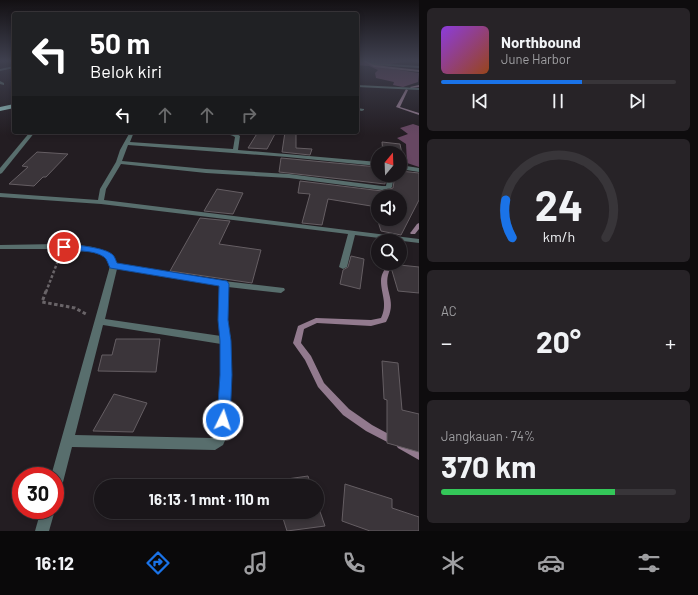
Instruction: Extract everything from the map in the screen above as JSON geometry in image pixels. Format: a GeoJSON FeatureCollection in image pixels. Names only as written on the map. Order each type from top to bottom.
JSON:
{"type":"FeatureCollection","features":[{"type":"Feature","properties":{"kind":"main road"},"geometry":{"type":"LineString","coordinates":[[0,105],[12,102]]}},
{"type":"Feature","properties":{"kind":"main road"},"geometry":{"type":"LineString","coordinates":[[0,109],[12,106]]}},
{"type":"Feature","properties":{"kind":"street"},"geometry":{"type":"LineString","coordinates":[[359,86],[418,89]]}},
{"type":"Feature","properties":{"kind":"street"},"geometry":{"type":"LineString","coordinates":[[0,172],[31,134]]}},
{"type":"Feature","properties":{"kind":"street"},"geometry":{"type":"LineString","coordinates":[[101,202],[103,188],[119,162],[131,134]]}},
{"type":"Feature","properties":{"kind":"street"},"geometry":{"type":"LineString","coordinates":[[235,134],[238,136],[235,151]]}},
{"type":"Feature","properties":{"kind":"street"},"geometry":{"type":"LineString","coordinates":[[127,143],[287,155],[371,163]]}},
{"type":"Feature","properties":{"kind":"street"},"geometry":{"type":"LineString","coordinates":[[119,162],[214,171],[295,176],[382,188],[388,187],[389,182]]}},
{"type":"Feature","properties":{"kind":"street"},"geometry":{"type":"LineString","coordinates":[[407,168],[419,170]]}},
{"type":"Feature","properties":{"kind":"street"},"geometry":{"type":"LineString","coordinates":[[0,195],[101,202],[419,241]]}},
{"type":"Feature","properties":{"kind":"street"},"geometry":{"type":"LineString","coordinates":[[343,267],[352,233]]}},
{"type":"Feature","properties":{"kind":"street"},"geometry":{"type":"LineString","coordinates":[[0,247],[64,247],[86,249],[105,254],[110,257],[114,266],[60,467]]}},
{"type":"Feature","properties":{"kind":"street"},"geometry":{"type":"LineString","coordinates":[[114,266],[224,284],[281,290]]}},
{"type":"Feature","properties":{"kind":"street"},"geometry":{"type":"LineString","coordinates":[[68,441],[215,444],[219,441],[222,434],[226,375],[226,341],[223,320],[224,284]]}},
{"type":"Feature","properties":{"kind":"street"},"geometry":{"type":"LineString","coordinates":[[99,321],[226,341]]}},
{"type":"Feature","properties":{"kind":"street"},"geometry":{"type":"LineString","coordinates":[[42,531],[45,519]]}},
{"type":"Feature","properties":{"kind":"path"},"geometry":{"type":"LineString","coordinates":[[64,247],[42,302],[75,308],[99,321]]}},
{"type":"Feature","properties":{"kind":"shaded area"},"geometry":{"type":"Polygon","coordinates":[[[413,124],[419,126],[419,167],[407,163],[407,146],[397,138],[408,134],[400,128],[413,124]]]}},
{"type":"Feature","properties":{"kind":"building"},"geometry":{"type":"Polygon","coordinates":[[[257,134],[275,134],[267,149],[248,148],[257,134]]]}},
{"type":"Feature","properties":{"kind":"building"},"geometry":{"type":"Polygon","coordinates":[[[285,134],[296,134],[296,148],[312,149],[310,155],[282,152],[285,134]]]}},
{"type":"Feature","properties":{"kind":"building"},"geometry":{"type":"Polygon","coordinates":[[[382,142],[400,144],[400,146],[382,146],[382,142]]]}},
{"type":"Feature","properties":{"kind":"building"},"geometry":{"type":"Polygon","coordinates":[[[37,152],[68,154],[46,177],[43,177],[34,186],[9,184],[28,167],[22,166],[37,152]]]}},
{"type":"Feature","properties":{"kind":"building"},"geometry":{"type":"Polygon","coordinates":[[[281,158],[371,166],[371,182],[385,182],[385,184],[279,172],[281,158]]]}},
{"type":"Feature","properties":{"kind":"building"},"geometry":{"type":"Polygon","coordinates":[[[407,172],[419,173],[419,200],[407,223],[407,190],[386,190],[393,188],[394,182],[407,182],[407,172]]]}},
{"type":"Feature","properties":{"kind":"building"},"geometry":{"type":"Polygon","coordinates":[[[300,181],[374,190],[371,190],[371,206],[328,199],[322,225],[302,223],[310,194],[298,193],[300,181]]]}},
{"type":"Feature","properties":{"kind":"building"},"geometry":{"type":"Polygon","coordinates":[[[217,189],[243,193],[233,214],[204,211],[217,189]]]}},
{"type":"Feature","properties":{"kind":"building"},"geometry":{"type":"Polygon","coordinates":[[[200,218],[230,221],[219,244],[261,250],[252,283],[170,271],[200,218]]]}},
{"type":"Feature","properties":{"kind":"building"},"geometry":{"type":"Polygon","coordinates":[[[379,226],[406,226],[402,234],[381,231],[379,226]]]}},
{"type":"Feature","properties":{"kind":"building"},"geometry":{"type":"Polygon","coordinates":[[[351,256],[364,259],[360,289],[340,284],[343,270],[348,267],[351,256]]]}},
{"type":"Feature","properties":{"kind":"building"},"geometry":{"type":"Polygon","coordinates":[[[407,266],[419,267],[419,293],[398,291],[392,270],[407,270],[407,266]]]}},
{"type":"Feature","properties":{"kind":"building"},"geometry":{"type":"Polygon","coordinates":[[[116,339],[160,339],[156,372],[98,371],[102,355],[112,355],[116,339]]]}},
{"type":"Feature","properties":{"kind":"building"},"geometry":{"type":"Polygon","coordinates":[[[382,361],[398,363],[402,410],[419,414],[419,452],[387,443],[387,400],[384,399],[382,361]]]}},
{"type":"Feature","properties":{"kind":"building"},"geometry":{"type":"Polygon","coordinates":[[[114,394],[147,403],[133,432],[93,431],[114,394]]]}},
{"type":"Feature","properties":{"kind":"building"},"geometry":{"type":"Polygon","coordinates":[[[308,476],[309,479],[287,479],[308,476]]]}},
{"type":"Feature","properties":{"kind":"building"},"geometry":{"type":"Polygon","coordinates":[[[345,484],[392,499],[392,508],[419,517],[419,531],[370,531],[342,521],[345,484]]]}},
{"type":"Feature","properties":{"kind":"building"},"geometry":{"type":"Polygon","coordinates":[[[283,519],[323,519],[325,526],[287,531],[283,519]]]}},
{"type":"Feature","properties":{"kind":"waterway"},"geometry":{"type":"LineString","coordinates":[[411,87],[419,86]]}},
{"type":"Feature","properties":{"kind":"waterway"},"geometry":{"type":"LineString","coordinates":[[407,90],[398,107],[419,114]]}},
{"type":"Feature","properties":{"kind":"waterway"},"geometry":{"type":"LineString","coordinates":[[413,233],[419,225]]}},
{"type":"Feature","properties":{"kind":"waterway"},"geometry":{"type":"LineString","coordinates":[[387,270],[384,280],[388,308],[384,320],[371,323],[316,320],[301,328],[297,343],[308,358],[321,385],[346,412],[369,428],[393,441]]}},
{"type":"Feature","properties":{"kind":"waterway"},"geometry":{"type":"LineString","coordinates":[[401,445],[419,455]]}},
{"type":"Feature","properties":{"kind":"route"},"geometry":{"type":"LineString","coordinates":[[64,247],[86,249],[105,254],[110,257],[114,266],[224,284],[223,320],[226,341],[226,375],[223,420]]}}]}
